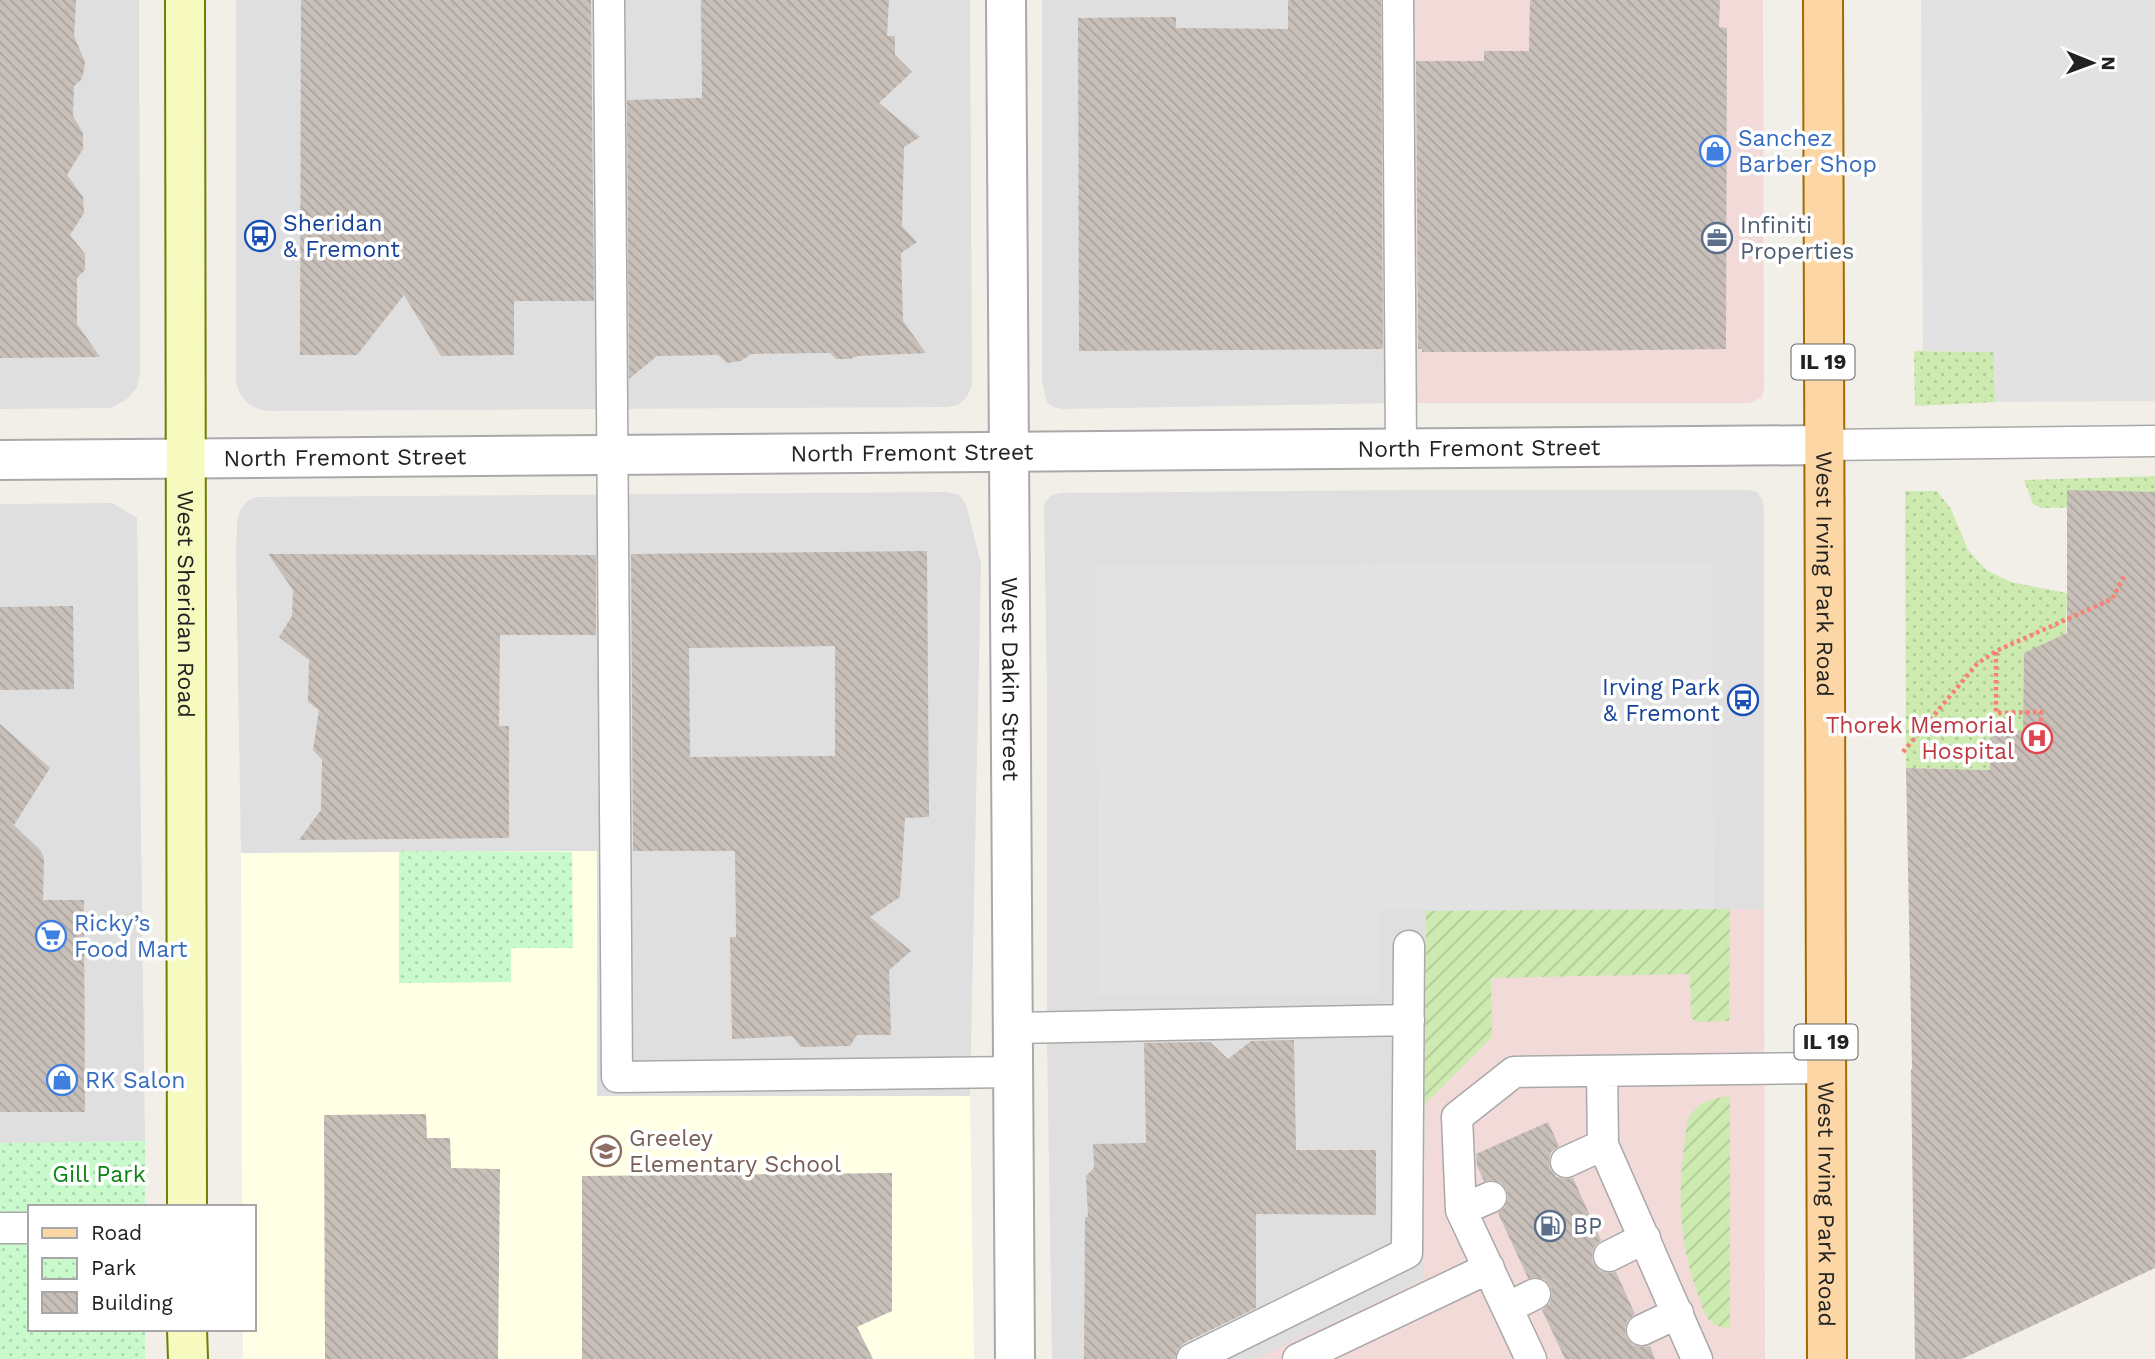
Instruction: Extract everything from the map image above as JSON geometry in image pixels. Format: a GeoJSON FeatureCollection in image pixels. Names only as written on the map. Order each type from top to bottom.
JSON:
{"type":"FeatureCollection","features":[{"type":"Feature","properties":{"kind":"main road","name":"West Irving Park Road"},"geometry":{"type":"LineString","coordinates":[[1823,0],[1827,1359]]}},
{"type":"Feature","properties":{"kind":"street","name":"West Sheridan Road"},"geometry":{"type":"LineString","coordinates":[[185,0],[187,1205]]}},
{"type":"Feature","properties":{"kind":"street","name":"West Dakin Street"},"geometry":{"type":"LineString","coordinates":[[1006,0],[1015,1359]]}},
{"type":"Feature","properties":{"kind":"street","name":"North Fremont Street"},"geometry":{"type":"LineString","coordinates":[[0,460],[1824,445]]}},
{"type":"Feature","properties":{"kind":"street"},"geometry":{"type":"LineString","coordinates":[[187,1331],[188,1359]]}},
{"type":"Feature","properties":{"kind":"lane"},"geometry":{"type":"LineString","coordinates":[[609,0],[617,1077],[1013,1072]]}},
{"type":"Feature","properties":{"kind":"lane"},"geometry":{"type":"LineString","coordinates":[[1398,0],[1401,449]]}},
{"type":"Feature","properties":{"kind":"lane"},"geometry":{"type":"LineString","coordinates":[[1824,445],[2155,441]]}},
{"type":"Feature","properties":{"kind":"lane"},"geometry":{"type":"LineString","coordinates":[[1192,1359],[1407,1252],[1409,946]]}},
{"type":"Feature","properties":{"kind":"lane"},"geometry":{"type":"LineString","coordinates":[[1013,1028],[1409,1020]]}},
{"type":"Feature","properties":{"kind":"lane"},"geometry":{"type":"LineString","coordinates":[[1531,1359],[1461,1210],[1457,1117],[1514,1072],[1826,1069]]}},
{"type":"Feature","properties":{"kind":"lane"},"geometry":{"type":"LineString","coordinates":[[1602,1071],[1603,1145],[1698,1359]]}},
{"type":"Feature","properties":{"kind":"lane"},"geometry":{"type":"LineString","coordinates":[[1566,1162],[1603,1145]]}},
{"type":"Feature","properties":{"kind":"lane"},"geometry":{"type":"LineString","coordinates":[[1461,1210],[1491,1197]]}},
{"type":"Feature","properties":{"kind":"lane"},"geometry":{"type":"LineString","coordinates":[[0,1228],[28,1228]]}},
{"type":"Feature","properties":{"kind":"lane"},"geometry":{"type":"LineString","coordinates":[[1608,1256],[1645,1238]]}},
{"type":"Feature","properties":{"kind":"lane"},"geometry":{"type":"LineString","coordinates":[[1298,1359],[1489,1268]]}},
{"type":"Feature","properties":{"kind":"lane"},"geometry":{"type":"LineString","coordinates":[[1507,1308],[1535,1294]]}},
{"type":"Feature","properties":{"kind":"lane"},"geometry":{"type":"LineString","coordinates":[[1642,1330],[1678,1313]]}},
{"type":"Feature","properties":{"kind":"path"},"geometry":{"type":"LineString","coordinates":[[1903,752],[1977,664],[1996,651],[2112,599],[2125,575]]}},
{"type":"Feature","properties":{"kind":"path"},"geometry":{"type":"LineString","coordinates":[[1996,651],[1996,713],[2041,712],[2041,741]]}},
{"type":"Feature","properties":{"kind":"shaded area"},"geometry":{"type":"Polygon","coordinates":[[[0,0],[139,0],[140,372],[137,388],[127,399],[111,408],[0,409],[0,0]]]}},
{"type":"Feature","properties":{"kind":"shaded area"},"geometry":{"type":"Polygon","coordinates":[[[236,0],[970,0],[972,386],[966,398],[958,405],[946,407],[272,411],[261,410],[248,404],[240,394],[236,382],[236,0]]]}},
{"type":"Feature","properties":{"kind":"shaded area"},"geometry":{"type":"Polygon","coordinates":[[[1042,0],[1398,0],[1400,403],[1063,409],[1047,403],[1042,381],[1042,0]]]}},
{"type":"Feature","properties":{"kind":"shaded area"},"geometry":{"type":"Polygon","coordinates":[[[1398,0],[1763,0],[1762,397],[1750,403],[1400,403],[1398,0]]]}},
{"type":"Feature","properties":{"kind":"shaded area"},"geometry":{"type":"Polygon","coordinates":[[[1921,0],[2155,0],[2155,401],[1995,402],[1994,352],[1923,351],[1921,0]]]}},
{"type":"Feature","properties":{"kind":"shaded area"},"geometry":{"type":"Polygon","coordinates":[[[1406,490],[1757,492],[1763,501],[1764,514],[1764,909],[1426,911],[1424,1279],[1259,1359],[1052,1359],[1044,504],[1050,496],[1060,493],[1406,490]]]}},
{"type":"Feature","properties":{"kind":"shaded area"},"geometry":{"type":"Polygon","coordinates":[[[947,492],[959,495],[966,504],[981,564],[970,1096],[597,1096],[597,851],[241,853],[236,557],[237,522],[247,501],[257,497],[947,492]]]}},
{"type":"Feature","properties":{"kind":"shaded area"},"geometry":{"type":"Polygon","coordinates":[[[112,503],[137,518],[145,1141],[0,1144],[0,504],[112,503]]]}},
{"type":"Feature","properties":{"kind":"shaded area"},"geometry":{"type":"Polygon","coordinates":[[[1712,562],[1714,909],[1379,910],[1379,994],[1099,995],[1096,565],[1712,562]]]}},
{"type":"Feature","properties":{"kind":"shaded area","name":"Greeley Elementary School"},"geometry":{"type":"Polygon","coordinates":[[[597,851],[597,1096],[970,1096],[974,1359],[243,1359],[243,1331],[256,1331],[256,1205],[242,1205],[241,853],[597,851]]]}},
{"type":"Feature","properties":{"kind":"shaded area"},"geometry":{"type":"Polygon","coordinates":[[[1764,909],[1765,1359],[1255,1359],[1424,1279],[1426,911],[1764,909]]]}},
{"type":"Feature","properties":{"kind":"green space"},"geometry":{"type":"Polygon","coordinates":[[[1914,351],[1994,352],[1995,402],[1915,406],[1914,351]]]}},
{"type":"Feature","properties":{"kind":"green space"},"geometry":{"type":"Polygon","coordinates":[[[2155,476],[2155,506],[2041,508],[2033,504],[2024,480],[2155,476]]]}},
{"type":"Feature","properties":{"kind":"green space"},"geometry":{"type":"Polygon","coordinates":[[[1905,491],[1937,491],[1951,509],[1968,550],[1986,570],[2011,582],[2067,593],[2063,741],[1990,733],[1990,770],[1906,768],[1905,491]]]}},
{"type":"Feature","properties":{"kind":"green space"},"geometry":{"type":"Polygon","coordinates":[[[399,851],[572,852],[573,948],[511,948],[511,982],[399,983],[399,851]]]}},
{"type":"Feature","properties":{"kind":"green space"},"geometry":{"type":"Polygon","coordinates":[[[1730,909],[1729,1021],[1697,1022],[1691,1018],[1690,974],[1491,978],[1492,1037],[1424,1105],[1426,911],[1730,909]]]}},
{"type":"Feature","properties":{"kind":"green space"},"geometry":{"type":"Polygon","coordinates":[[[1730,1096],[1730,1328],[1719,1326],[1708,1319],[1692,1278],[1684,1239],[1681,1179],[1689,1118],[1701,1105],[1730,1096]]]}},
{"type":"Feature","properties":{"kind":"green space","name":"Gill Park"},"geometry":{"type":"Polygon","coordinates":[[[145,1141],[145,1205],[28,1205],[28,1331],[145,1331],[145,1359],[0,1359],[0,1143],[145,1141]]]}},
{"type":"Feature","properties":{"kind":"building"},"geometry":{"type":"Polygon","coordinates":[[[0,0],[76,0],[74,36],[85,62],[81,80],[74,86],[73,116],[83,133],[83,149],[67,175],[83,197],[84,213],[70,235],[85,254],[85,270],[77,278],[77,324],[100,357],[0,358],[0,0]]]}},
{"type":"Feature","properties":{"kind":"building"},"geometry":{"type":"Polygon","coordinates":[[[301,0],[591,0],[594,301],[514,301],[514,355],[441,356],[404,295],[357,355],[300,355],[301,0]]]}},
{"type":"Feature","properties":{"kind":"building"},"geometry":{"type":"Polygon","coordinates":[[[701,0],[889,0],[887,36],[895,36],[895,55],[912,72],[879,103],[920,137],[904,147],[902,226],[917,242],[901,253],[903,321],[926,353],[858,356],[850,359],[836,359],[830,353],[751,354],[741,361],[727,363],[718,355],[657,356],[629,379],[627,100],[702,98],[701,0]]]}},
{"type":"Feature","properties":{"kind":"building"},"geometry":{"type":"Polygon","coordinates":[[[1288,0],[1381,0],[1383,349],[1079,351],[1078,18],[1176,17],[1176,28],[1288,29],[1288,0]]]}},
{"type":"Feature","properties":{"kind":"building"},"geometry":{"type":"Polygon","coordinates":[[[1530,0],[1720,0],[1719,27],[1727,28],[1726,349],[1422,352],[1422,349],[1418,349],[1416,61],[1484,61],[1484,51],[1529,51],[1530,0]]]}},
{"type":"Feature","properties":{"kind":"building"},"geometry":{"type":"Polygon","coordinates":[[[2067,490],[2155,492],[2155,1268],[1962,1359],[1915,1359],[1906,768],[1990,770],[1990,733],[2023,732],[2024,653],[2067,633],[2067,490]]]}},
{"type":"Feature","properties":{"kind":"building"},"geometry":{"type":"Polygon","coordinates":[[[927,551],[929,817],[905,818],[900,897],[870,917],[911,951],[889,970],[891,1035],[857,1035],[850,1046],[801,1047],[792,1036],[732,1039],[730,937],[736,937],[735,851],[633,851],[631,554],[927,551]],[[835,646],[689,648],[690,757],[835,756],[835,646]]]}},
{"type":"Feature","properties":{"kind":"building"},"geometry":{"type":"Polygon","coordinates":[[[268,554],[596,555],[596,635],[500,635],[499,726],[509,726],[509,838],[299,840],[321,810],[322,760],[313,750],[319,710],[308,702],[309,660],[279,637],[292,616],[293,590],[268,554]]]}},
{"type":"Feature","properties":{"kind":"building"},"geometry":{"type":"Polygon","coordinates":[[[73,606],[74,689],[0,690],[0,607],[73,606]]]}},
{"type":"Feature","properties":{"kind":"building"},"geometry":{"type":"Polygon","coordinates":[[[0,724],[50,768],[14,825],[41,851],[44,859],[43,900],[84,900],[85,1112],[0,1112],[0,724]]]}},
{"type":"Feature","properties":{"kind":"building"},"geometry":{"type":"Polygon","coordinates":[[[1294,1040],[1296,1150],[1376,1150],[1376,1215],[1256,1214],[1256,1308],[1184,1343],[1177,1350],[1175,1359],[1084,1359],[1085,1217],[1088,1217],[1086,1176],[1094,1168],[1093,1144],[1146,1143],[1144,1043],[1210,1042],[1228,1059],[1251,1041],[1294,1040]]]}},
{"type":"Feature","properties":{"kind":"building"},"geometry":{"type":"Polygon","coordinates":[[[426,1114],[427,1138],[450,1138],[451,1168],[500,1169],[498,1359],[325,1359],[324,1115],[426,1114]]]}},
{"type":"Feature","properties":{"kind":"building","name":"BP"},"geometry":{"type":"Polygon","coordinates":[[[1548,1122],[1559,1146],[1551,1152],[1550,1169],[1556,1177],[1573,1178],[1601,1240],[1594,1247],[1593,1263],[1600,1271],[1616,1272],[1635,1314],[1627,1321],[1626,1337],[1633,1345],[1650,1346],[1655,1359],[1565,1359],[1542,1310],[1550,1303],[1551,1287],[1544,1279],[1528,1278],[1498,1213],[1505,1207],[1507,1191],[1501,1183],[1484,1181],[1477,1166],[1476,1154],[1548,1122]]]}},
{"type":"Feature","properties":{"kind":"building"},"geometry":{"type":"Polygon","coordinates":[[[892,1173],[892,1311],[857,1327],[873,1359],[582,1359],[582,1176],[892,1173]]]}},
{"type":"Feature","properties":{"kind":"place","name":"Sanchez Barber Shop"},"geometry":{"type":"Point","coordinates":[1715,151]}},
{"type":"Feature","properties":{"kind":"place","name":"Sheridan & Fremont"},"geometry":{"type":"Point","coordinates":[260,236]}},
{"type":"Feature","properties":{"kind":"place","name":"Infiniti Properties"},"geometry":{"type":"Point","coordinates":[1717,238]}},
{"type":"Feature","properties":{"kind":"place","name":"Irving Park & Fremont"},"geometry":{"type":"Point","coordinates":[1743,700]}},
{"type":"Feature","properties":{"kind":"place","name":"Thorek Memorial Hospital"},"geometry":{"type":"Point","coordinates":[2037,738]}},
{"type":"Feature","properties":{"kind":"place","name":"Ricky’s Food Mart"},"geometry":{"type":"Point","coordinates":[51,936]}},
{"type":"Feature","properties":{"kind":"place","name":"RK Salon"},"geometry":{"type":"Point","coordinates":[62,1080]}},
{"type":"Feature","properties":{"kind":"place","name":"Greeley Elementary School"},"geometry":{"type":"Point","coordinates":[606,1151]}},
{"type":"Feature","properties":{"kind":"place","name":"BP"},"geometry":{"type":"Point","coordinates":[1550,1226]}}]}
